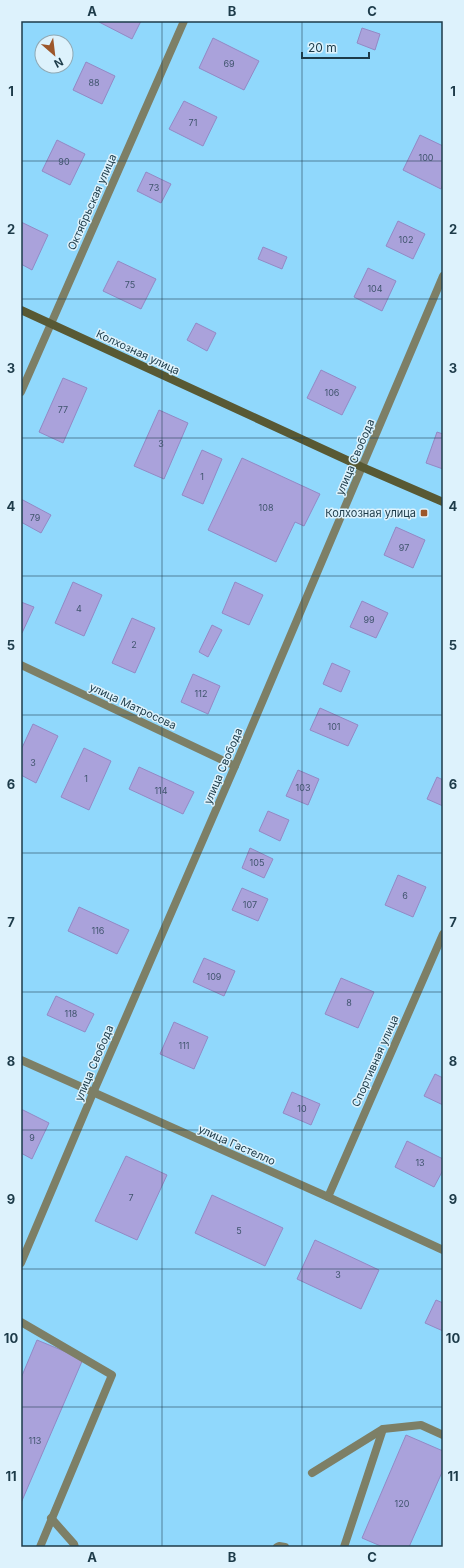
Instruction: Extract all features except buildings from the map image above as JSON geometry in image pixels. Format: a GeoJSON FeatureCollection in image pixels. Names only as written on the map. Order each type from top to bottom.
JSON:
{"type":"FeatureCollection","features":[{"type":"Feature","properties":{"kind":"main road","name":"Колхозная улица"},"geometry":{"type":"LineString","coordinates":[[21,310],[362,467],[443,502]]}},
{"type":"Feature","properties":{"kind":"street","name":"Октябрьская улица"},"geometry":{"type":"LineString","coordinates":[[21,392],[184,21]]}},
{"type":"Feature","properties":{"kind":"street","name":"улица Свобода"},"geometry":{"type":"LineString","coordinates":[[21,1263],[235,766],[443,276]]}},
{"type":"Feature","properties":{"kind":"street","name":"улица Матросова"},"geometry":{"type":"LineString","coordinates":[[21,665],[235,766]]}},
{"type":"Feature","properties":{"kind":"street","name":"Спортивная улица"},"geometry":{"type":"LineString","coordinates":[[328,1197],[443,934]]}},
{"type":"Feature","properties":{"kind":"street","name":"улица Гастелло"},"geometry":{"type":"LineString","coordinates":[[21,1060],[443,1250]]}},
{"type":"Feature","properties":{"kind":"street"},"geometry":{"type":"LineString","coordinates":[[21,1322],[112,1375],[40,1547]]}},
{"type":"Feature","properties":{"kind":"street"},"geometry":{"type":"LineString","coordinates":[[312,1473],[383,1429],[422,1425],[443,1435]]}},
{"type":"Feature","properties":{"kind":"street"},"geometry":{"type":"LineString","coordinates":[[344,1547],[383,1429]]}},
{"type":"Feature","properties":{"kind":"street"},"geometry":{"type":"LineString","coordinates":[[51,1518],[75,1547]]}},
{"type":"Feature","properties":{"kind":"street"},"geometry":{"type":"LineString","coordinates":[[277,1547],[285,1547]]}},
{"type":"Feature","properties":{"kind":"place","name":"Колхозная улица"},"geometry":{"type":"Point","coordinates":[424,513]}}]}
